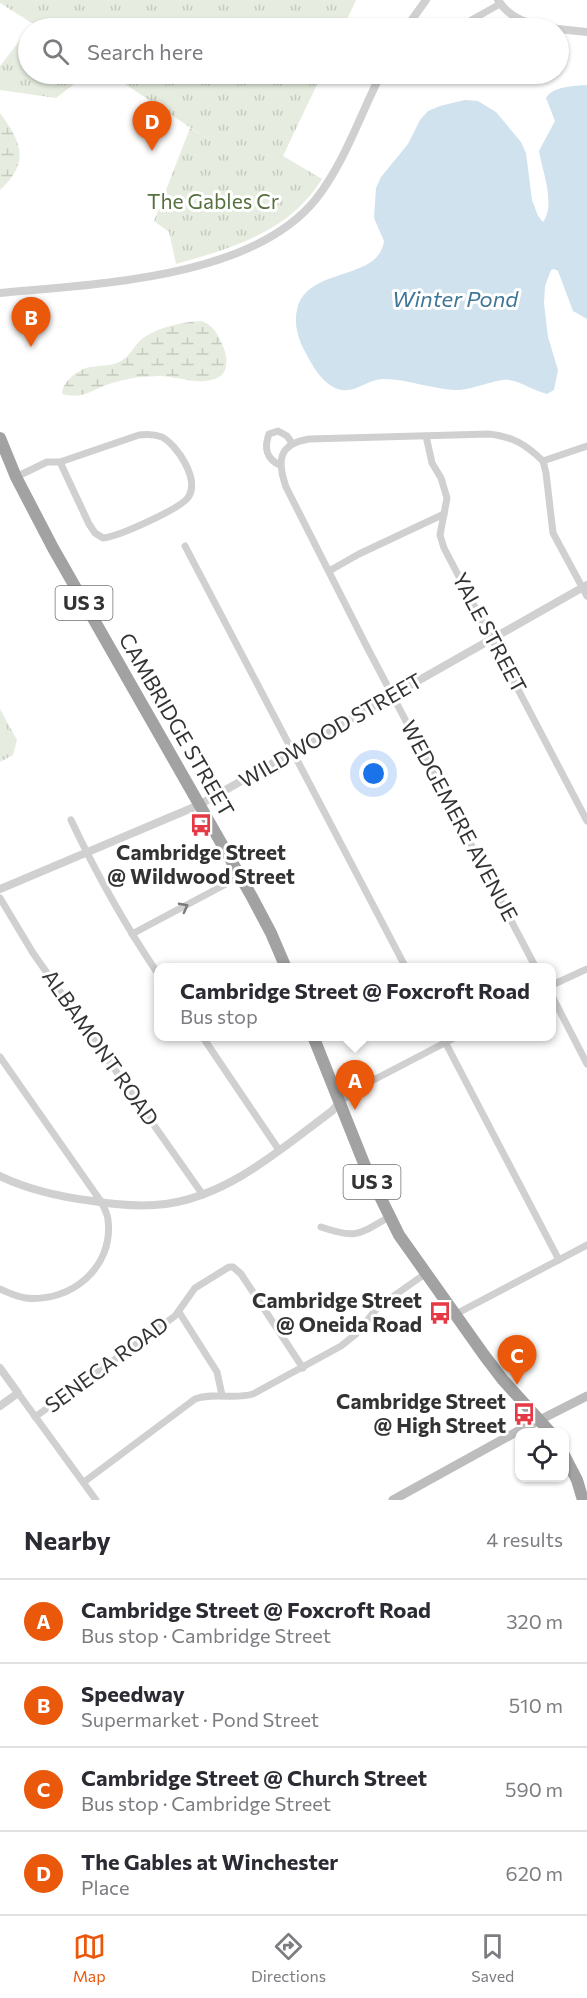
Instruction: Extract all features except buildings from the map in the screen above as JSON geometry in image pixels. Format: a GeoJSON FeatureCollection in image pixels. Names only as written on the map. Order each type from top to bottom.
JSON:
{"type":"FeatureCollection","features":[{"type":"Feature","properties":{"kind":"highway","name":"CAMBRIDGE STREET"},"geometry":{"type":"LineString","coordinates":[[0,438],[16,477],[53,548],[241,876],[266,922],[284,963]]}},
{"type":"Feature","properties":{"kind":"highway","name":"US 3"},"geometry":{"type":"LineString","coordinates":[[315,1041],[365,1166],[389,1217],[454,1315],[503,1380],[547,1428]]}},
{"type":"Feature","properties":{"kind":"highway"},"geometry":{"type":"LineString","coordinates":[[569,1465],[583,1500]]}},
{"type":"Feature","properties":{"kind":"main road"},"geometry":{"type":"LineString","coordinates":[[393,1500],[587,1396]]}},
{"type":"Feature","properties":{"kind":"street"},"geometry":{"type":"LineString","coordinates":[[413,18],[426,0]]}},
{"type":"Feature","properties":{"kind":"street"},"geometry":{"type":"LineString","coordinates":[[473,18],[499,2],[510,15],[516,18]]}},
{"type":"Feature","properties":{"kind":"street"},"geometry":{"type":"LineString","coordinates":[[569,30],[587,32]]}},
{"type":"Feature","properties":{"kind":"street"},"geometry":{"type":"LineString","coordinates":[[0,293],[112,281],[173,271],[233,254],[272,236],[301,214],[316,199],[332,176],[376,84]]}},
{"type":"Feature","properties":{"kind":"street","name":"WEDGEMERE AVENUE"},"geometry":{"type":"LineString","coordinates":[[289,446],[287,436],[278,431],[269,434],[265,444],[267,453],[274,463],[280,465],[286,487],[328,571],[533,963]]}},
{"type":"Feature","properties":{"kind":"street"},"geometry":{"type":"LineString","coordinates":[[280,465],[280,458],[289,446],[309,439],[489,434],[508,436],[529,448],[543,461],[553,533],[585,586],[587,596]]}},
{"type":"Feature","properties":{"kind":"street"},"geometry":{"type":"LineString","coordinates":[[16,477],[47,462],[60,462],[139,435],[157,435],[170,443],[179,455],[192,482],[192,490],[184,503],[114,536],[103,538],[95,533],[89,524],[60,462]]}},
{"type":"Feature","properties":{"kind":"street","name":"YALE STREET"},"geometry":{"type":"LineString","coordinates":[[426,436],[432,463],[447,498],[440,536],[444,548],[587,822]]}},
{"type":"Feature","properties":{"kind":"street"},"geometry":{"type":"LineString","coordinates":[[543,461],[587,446]]}},
{"type":"Feature","properties":{"kind":"street"},"geometry":{"type":"LineString","coordinates":[[328,571],[444,514]]}},
{"type":"Feature","properties":{"kind":"street"},"geometry":{"type":"LineString","coordinates":[[185,546],[403,963]]}},
{"type":"Feature","properties":{"kind":"street","name":"WILDWOOD STREET"},"geometry":{"type":"LineString","coordinates":[[0,889],[199,805],[585,586]]}},
{"type":"Feature","properties":{"kind":"street"},"geometry":{"type":"LineString","coordinates":[[71,820],[86,852],[132,934],[154,967]]}},
{"type":"Feature","properties":{"kind":"street"},"geometry":{"type":"LineString","coordinates":[[132,934],[241,876]]}},
{"type":"Feature","properties":{"kind":"street","name":"ALBAMONT ROAD"},"geometry":{"type":"LineString","coordinates":[[0,898],[33,953],[203,1195]]}},
{"type":"Feature","properties":{"kind":"street"},"geometry":{"type":"LineString","coordinates":[[556,983],[587,969]]}},
{"type":"Feature","properties":{"kind":"street"},"geometry":{"type":"LineString","coordinates":[[556,1004],[587,1064]]}},
{"type":"Feature","properties":{"kind":"street"},"geometry":{"type":"LineString","coordinates":[[205,1041],[279,1150]]}},
{"type":"Feature","properties":{"kind":"street"},"geometry":{"type":"LineString","coordinates":[[0,1176],[39,1191],[102,1203],[155,1205],[203,1195],[241,1176],[279,1150],[360,1087],[442,1041]]}},
{"type":"Feature","properties":{"kind":"street"},"geometry":{"type":"LineString","coordinates":[[445,1041],[559,1260]]}},
{"type":"Feature","properties":{"kind":"street"},"geometry":{"type":"LineString","coordinates":[[0,1057],[102,1203],[108,1219],[106,1248],[102,1260],[92,1275],[66,1293],[26,1298],[0,1289]]}},
{"type":"Feature","properties":{"kind":"street"},"geometry":{"type":"LineString","coordinates":[[321,1227],[353,1235],[389,1217]]}},
{"type":"Feature","properties":{"kind":"street"},"geometry":{"type":"LineString","coordinates":[[454,1315],[587,1245]]}},
{"type":"Feature","properties":{"kind":"street","name":"SENECA ROAD"},"geometry":{"type":"LineString","coordinates":[[35,1417],[133,1348],[179,1312],[195,1288],[231,1266],[241,1274],[303,1368]]}},
{"type":"Feature","properties":{"kind":"street"},"geometry":{"type":"LineString","coordinates":[[84,1482],[189,1402],[206,1395],[241,1397],[254,1394],[345,1343],[378,1307],[425,1274]]}},
{"type":"Feature","properties":{"kind":"street"},"geometry":{"type":"LineString","coordinates":[[179,1312],[217,1372],[222,1395]]}},
{"type":"Feature","properties":{"kind":"street"},"geometry":{"type":"LineString","coordinates":[[0,1368],[96,1500]]}},
{"type":"Feature","properties":{"kind":"street"},"geometry":{"type":"LineString","coordinates":[[0,1406],[18,1393]]}},
{"type":"Feature","properties":{"kind":"green space"},"geometry":{"type":"Polygon","coordinates":[[[0,0],[356,0],[348,18],[24,18],[0,3],[0,0]]]}},
{"type":"Feature","properties":{"kind":"green space"},"geometry":{"type":"Polygon","coordinates":[[[18,43],[18,84],[74,84],[56,98],[0,90],[0,66],[18,43]]]}},
{"type":"Feature","properties":{"kind":"green space","name":"The Gables Cr"},"geometry":{"type":"Polygon","coordinates":[[[125,84],[317,84],[283,156],[322,179],[309,197],[276,225],[258,235],[239,244],[176,264],[169,232],[154,221],[190,128],[209,140],[125,84]]]}},
{"type":"Feature","properties":{"kind":"green space"},"geometry":{"type":"Polygon","coordinates":[[[0,113],[14,134],[20,152],[16,170],[0,190],[0,113]]]}},
{"type":"Feature","properties":{"kind":"green space"},"geometry":{"type":"Polygon","coordinates":[[[201,321],[214,330],[224,348],[226,367],[219,377],[197,381],[166,376],[141,377],[109,384],[82,395],[62,394],[65,385],[76,373],[85,368],[121,361],[128,356],[140,340],[149,334],[171,326],[201,321]]]}},
{"type":"Feature","properties":{"kind":"green space"},"geometry":{"type":"Polygon","coordinates":[[[0,709],[17,740],[13,755],[0,762],[0,709]]]}},
{"type":"Feature","properties":{"kind":"green space"},"geometry":{"type":"Polygon","coordinates":[[[0,715],[13,740],[11,746],[0,754],[0,715]]]}},
{"type":"Feature","properties":{"kind":"water","name":"Winter Pond"},"geometry":{"type":"Polygon","coordinates":[[[587,85],[587,319],[573,311],[558,271],[551,270],[545,286],[544,303],[548,337],[558,370],[554,390],[547,394],[509,380],[455,390],[383,379],[348,390],[329,385],[312,364],[300,342],[296,324],[297,310],[303,296],[314,286],[370,263],[379,254],[384,241],[374,218],[376,188],[381,177],[408,144],[420,120],[428,111],[465,100],[478,101],[496,112],[521,142],[526,153],[532,200],[543,222],[547,215],[548,197],[539,151],[555,121],[546,98],[559,89],[587,85]]]}},
{"type":"Feature","properties":{"kind":"place","name":"The Gables at Winchester"},"geometry":{"type":"Point","coordinates":[152,151]}},
{"type":"Feature","properties":{"kind":"place","name":"Speedway"},"geometry":{"type":"Point","coordinates":[31,347]}},
{"type":"Feature","properties":{"kind":"place","name":"Cambridge Street @ Wildwood Street"},"geometry":{"type":"Point","coordinates":[201,825]}},
{"type":"Feature","properties":{"kind":"place","name":"Cambridge Street @ Foxcroft Road"},"geometry":{"type":"Point","coordinates":[355,1110]}},
{"type":"Feature","properties":{"kind":"place","name":"Cambridge Street @ Oneida Road"},"geometry":{"type":"Point","coordinates":[440,1313]}},
{"type":"Feature","properties":{"kind":"place","name":"Cambridge Street @ Church Street"},"geometry":{"type":"Point","coordinates":[517,1385]}},
{"type":"Feature","properties":{"kind":"place","name":"Cambridge Street @ High Street"},"geometry":{"type":"Point","coordinates":[524,1414]}}]}
